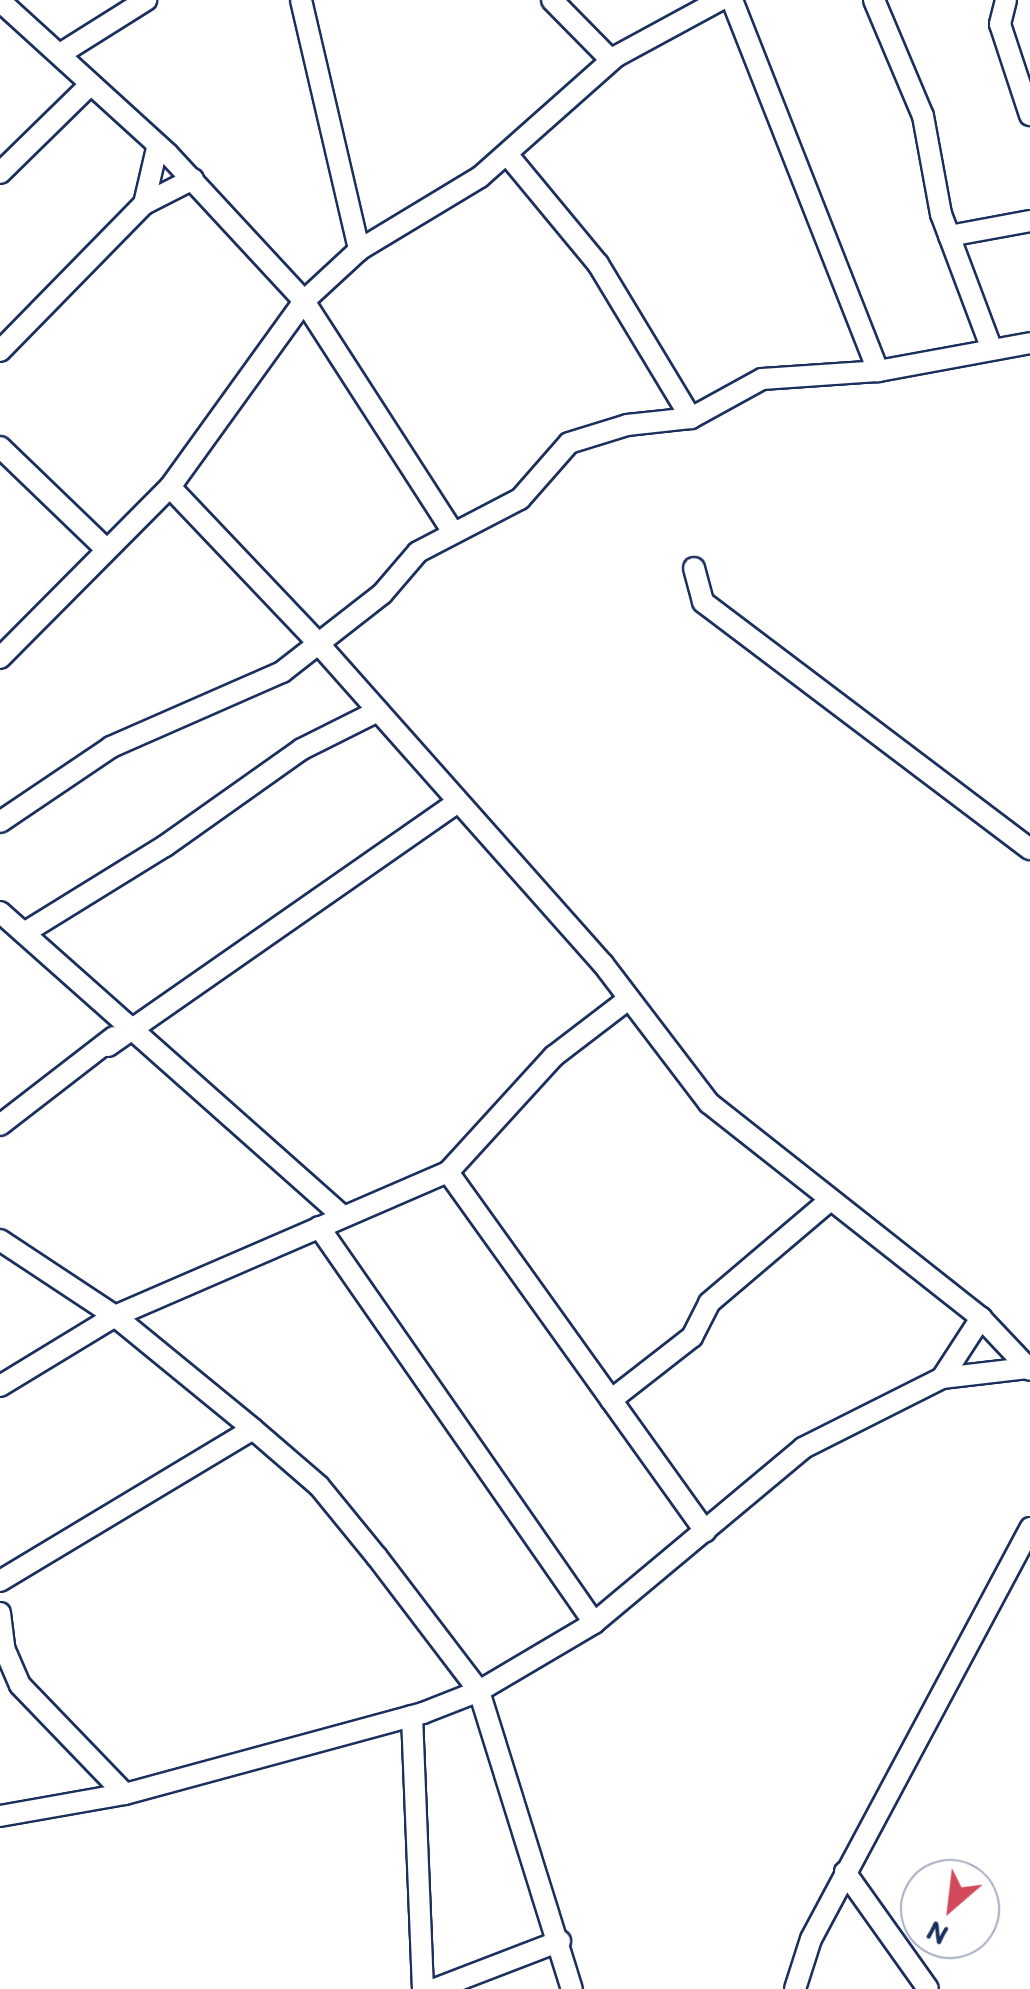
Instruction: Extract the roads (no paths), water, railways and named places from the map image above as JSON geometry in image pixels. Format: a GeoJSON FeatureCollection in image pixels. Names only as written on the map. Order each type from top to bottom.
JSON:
{"type":"FeatureCollection","features":[{"type":"Feature","properties":{"kind":"street"},"geometry":{"type":"LineString","coordinates":[[60,54],[146,0]]}},
{"type":"Feature","properties":{"kind":"street"},"geometry":{"type":"LineString","coordinates":[[300,0],[359,250]]}},
{"type":"Feature","properties":{"kind":"street"},"geometry":{"type":"LineString","coordinates":[[552,0],[612,60]]}},
{"type":"Feature","properties":{"kind":"street"},"geometry":{"type":"LineString","coordinates":[[0,658],[104,548],[170,487],[304,302],[359,250],[507,154],[612,60],[720,0]]}},
{"type":"Feature","properties":{"kind":"street"},"geometry":{"type":"LineString","coordinates":[[732,0],[878,372]]}},
{"type":"Feature","properties":{"kind":"street"},"geometry":{"type":"LineString","coordinates":[[874,0],[923,116],[949,236],[990,347]]}},
{"type":"Feature","properties":{"kind":"street"},"geometry":{"type":"LineString","coordinates":[[1006,0],[1000,24],[1030,115]]}},
{"type":"Feature","properties":{"kind":"street"},"geometry":{"type":"LineString","coordinates":[[0,1],[192,179],[304,302],[452,531]]}},
{"type":"Feature","properties":{"kind":"street"},"geometry":{"type":"LineString","coordinates":[[0,173],[91,84]]}},
{"type":"Feature","properties":{"kind":"street"},"geometry":{"type":"LineString","coordinates":[[144,204],[157,148]]}},
{"type":"Feature","properties":{"kind":"street"},"geometry":{"type":"LineString","coordinates":[[507,154],[598,264],[690,418]]}},
{"type":"Feature","properties":{"kind":"street"},"geometry":{"type":"LineString","coordinates":[[0,350],[144,204],[192,179]]}},
{"type":"Feature","properties":{"kind":"street"},"geometry":{"type":"LineString","coordinates":[[949,236],[1030,221]]}},
{"type":"Feature","properties":{"kind":"street"},"geometry":{"type":"LineString","coordinates":[[0,822],[112,748],[282,672],[382,594],[418,552],[520,499],[569,443],[627,424],[690,418],[762,379],[878,372],[990,347],[1030,343]]}},
{"type":"Feature","properties":{"kind":"street"},"geometry":{"type":"LineString","coordinates":[[0,446],[104,548]]}},
{"type":"Feature","properties":{"kind":"street"},"geometry":{"type":"LineString","coordinates":[[170,487],[318,642],[603,964],[626,1001],[708,1104],[981,1318],[1029,1369]]}},
{"type":"Feature","properties":{"kind":"street"},"geometry":{"type":"LineString","coordinates":[[694,568],[704,602],[1030,849]]}},
{"type":"Feature","properties":{"kind":"street"},"geometry":{"type":"LineString","coordinates":[[24,932],[165,846],[302,749],[378,711]]}},
{"type":"Feature","properties":{"kind":"street"},"geometry":{"type":"LineString","coordinates":[[0,1125],[108,1046],[131,1023],[458,802]]}},
{"type":"Feature","properties":{"kind":"street"},"geometry":{"type":"LineString","coordinates":[[0,912],[131,1023],[343,1216]]}},
{"type":"Feature","properties":{"kind":"street"},"geometry":{"type":"LineString","coordinates":[[0,1386],[115,1316],[448,1172],[554,1056],[626,1001]]}},
{"type":"Feature","properties":{"kind":"street"},"geometry":{"type":"LineString","coordinates":[[448,1172],[705,1530]]}},
{"type":"Feature","properties":{"kind":"street"},"geometry":{"type":"LineString","coordinates":[[612,1400],[692,1337],[709,1302],[828,1201]]}},
{"type":"Feature","properties":{"kind":"street"},"geometry":{"type":"LineString","coordinates":[[318,1227],[594,1623]]}},
{"type":"Feature","properties":{"kind":"street"},"geometry":{"type":"LineString","coordinates":[[0,1240],[115,1316],[319,1486],[478,1691],[572,1989]]}},
{"type":"Feature","properties":{"kind":"street"},"geometry":{"type":"LineString","coordinates":[[942,1378],[981,1318]]}},
{"type":"Feature","properties":{"kind":"street"},"geometry":{"type":"LineString","coordinates":[[0,1816],[125,1794],[412,1716],[478,1691],[594,1623],[803,1448],[942,1378],[1029,1369]]}},
{"type":"Feature","properties":{"kind":"street"},"geometry":{"type":"LineString","coordinates":[[0,1581],[253,1429]]}},
{"type":"Feature","properties":{"kind":"street"},"geometry":{"type":"LineString","coordinates":[[795,1989],[845,1872],[1030,1528]]}},
{"type":"Feature","properties":{"kind":"street"},"geometry":{"type":"LineString","coordinates":[[0,1613],[4,1648],[20,1684],[125,1794]]}},
{"type":"Feature","properties":{"kind":"street"},"geometry":{"type":"LineString","coordinates":[[412,1716],[423,1989]]}},
{"type":"Feature","properties":{"kind":"street"},"geometry":{"type":"LineString","coordinates":[[845,1872],[928,1989]]}},
{"type":"Feature","properties":{"kind":"street"},"geometry":{"type":"LineString","coordinates":[[436,1989],[560,1941]]}}]}
